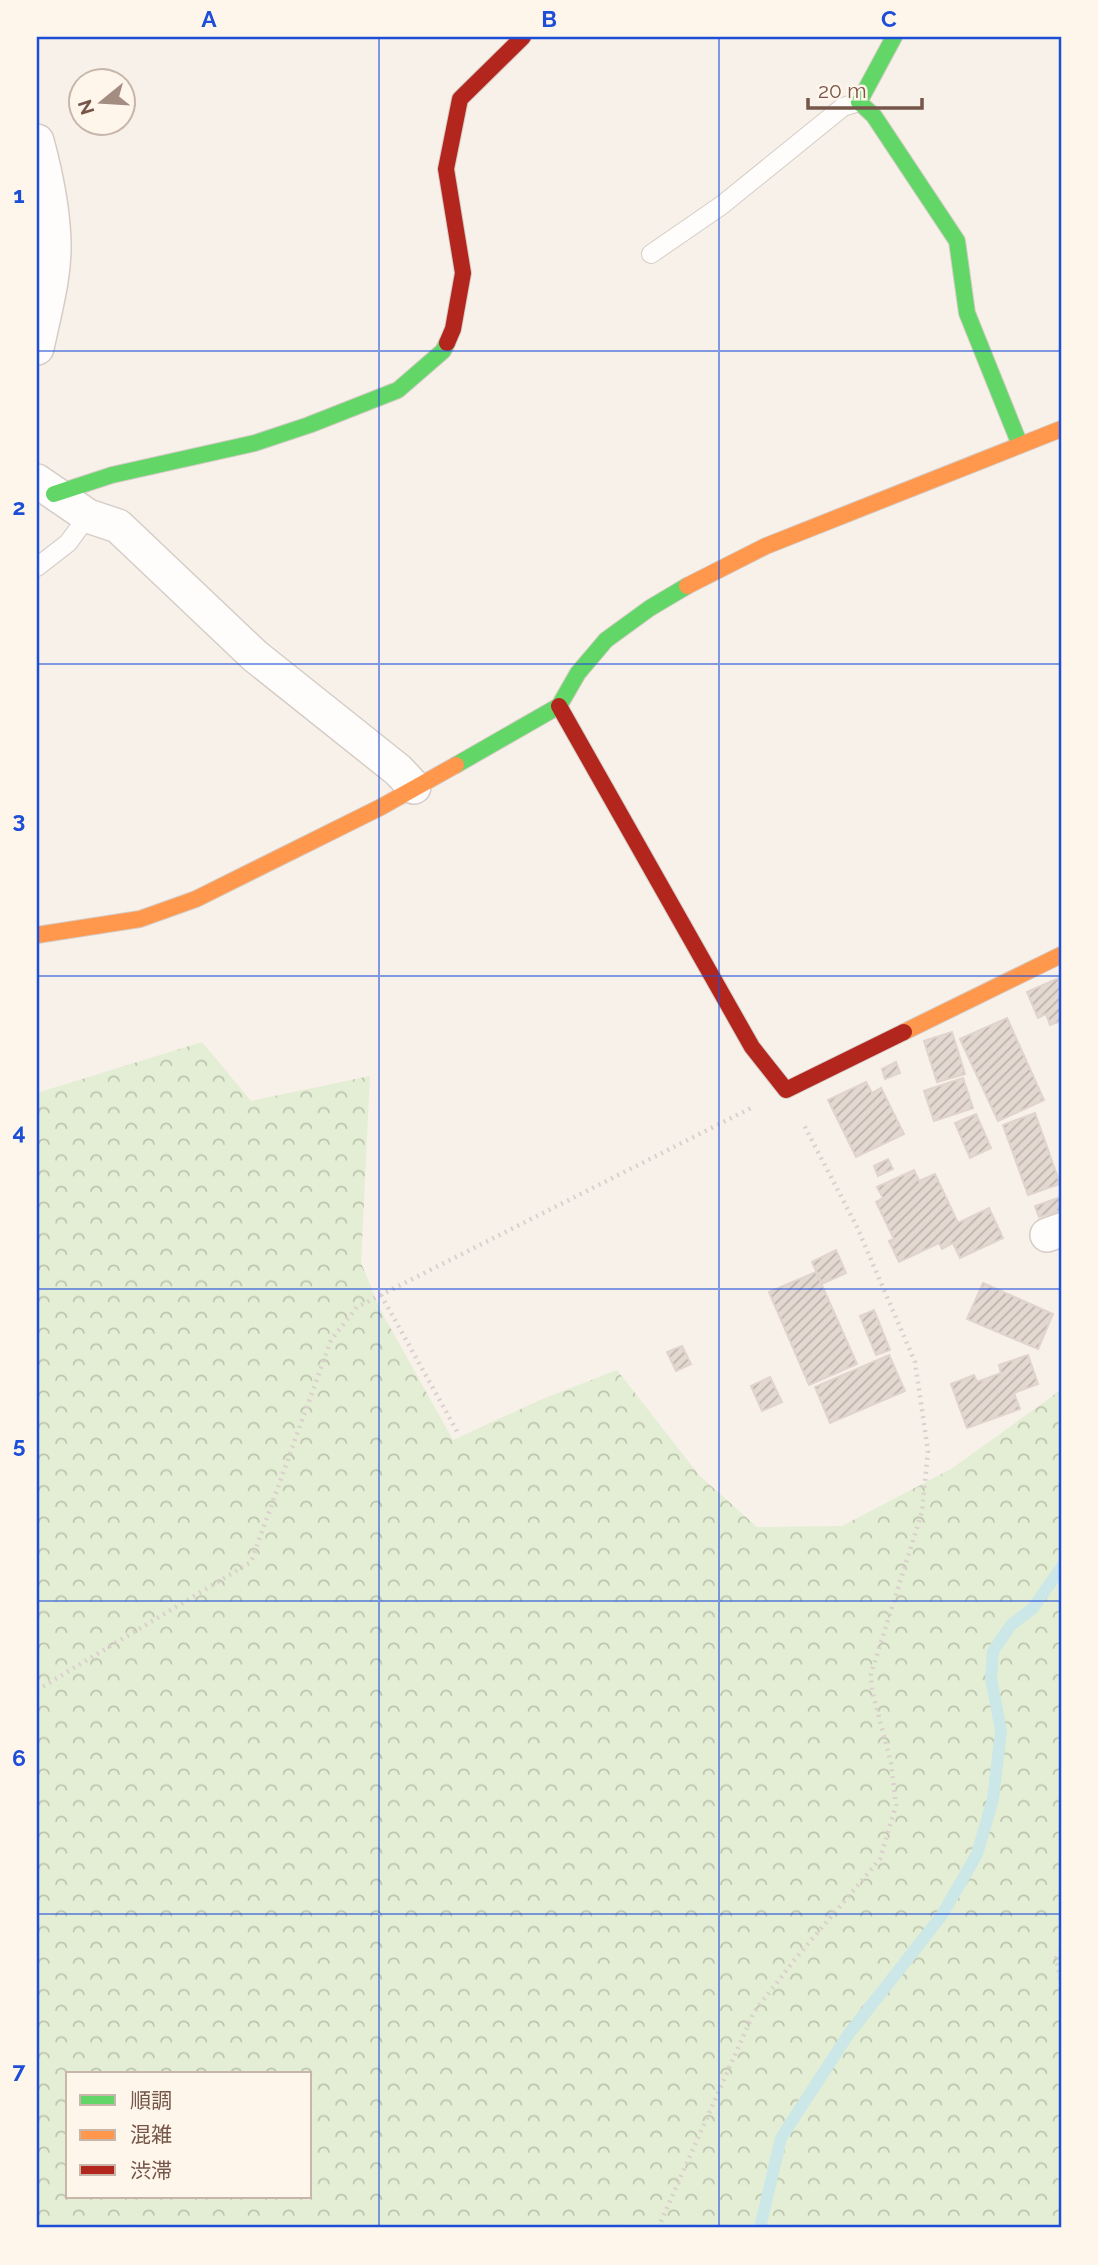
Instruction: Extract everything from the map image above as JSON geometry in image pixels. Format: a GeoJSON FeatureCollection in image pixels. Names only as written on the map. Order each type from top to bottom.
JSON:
{"type":"FeatureCollection","features":[{"type":"Feature","properties":{"kind":"street"},"geometry":{"type":"LineString","coordinates":[[45,487],[255,443],[398,390],[428,366],[443,351],[453,329],[463,273],[446,169],[460,99],[523,37]]}},
{"type":"Feature","properties":{"kind":"street"},"geometry":{"type":"LineString","coordinates":[[894,37],[859,102],[873,116],[957,241],[967,313],[1020,445]]}},
{"type":"Feature","properties":{"kind":"street"},"geometry":{"type":"LineString","coordinates":[[37,141],[48,182],[46,243],[50,283],[37,348]]}},
{"type":"Feature","properties":{"kind":"street"},"geometry":{"type":"LineString","coordinates":[[37,935],[140,919],[196,899],[339,828],[559,706],[578,673],[606,640],[650,608],[690,585],[766,546],[1061,429]]}},
{"type":"Feature","properties":{"kind":"street"},"geometry":{"type":"LineString","coordinates":[[45,487],[88,516],[118,526],[255,656],[398,769],[414,787]]}},
{"type":"Feature","properties":{"kind":"street"},"geometry":{"type":"LineString","coordinates":[[559,706],[575,730],[752,1047],[786,1090],[1061,955]]}},
{"type":"Feature","properties":{"kind":"lane"},"geometry":{"type":"LineString","coordinates":[[651,254],[722,205],[843,107],[859,102]]}},
{"type":"Feature","properties":{"kind":"lane"},"geometry":{"type":"LineString","coordinates":[[37,567],[68,543],[88,516]]}},
{"type":"Feature","properties":{"kind":"path"},"geometry":{"type":"LineString","coordinates":[[37,1690],[251,1562],[331,1340],[357,1307],[786,1090],[857,1227],[915,1362],[928,1451],[922,1512],[871,1674],[872,1690],[891,1763],[896,1805],[880,1859],[754,2012],[658,2228]]}},
{"type":"Feature","properties":{"kind":"path"},"geometry":{"type":"LineString","coordinates":[[381,1295],[458,1433]]}},
{"type":"Feature","properties":{"kind":"path"},"geometry":{"type":"LineString","coordinates":[[1061,1951],[1056,1958],[1061,1982]]}},
{"type":"Feature","properties":{"kind":"green space"},"geometry":{"type":"Polygon","coordinates":[[[202,1042],[251,1101],[370,1076],[361,1263],[380,1309],[453,1440],[540,1400],[617,1370],[699,1475],[757,1527],[842,1526],[951,1469],[1061,1390],[1061,2228],[37,2228],[37,1093],[202,1042]]]}},
{"type":"Feature","properties":{"kind":"building"},"geometry":{"type":"Polygon","coordinates":[[[1061,977],[1061,1021],[1050,1025],[1046,1014],[1038,1018],[1027,992],[1061,977]]]}},
{"type":"Feature","properties":{"kind":"building"},"geometry":{"type":"Polygon","coordinates":[[[1007,1018],[1044,1100],[998,1121],[960,1039],[1007,1018]]]}},
{"type":"Feature","properties":{"kind":"building"},"geometry":{"type":"Polygon","coordinates":[[[952,1032],[965,1074],[937,1082],[924,1041],[952,1032]]]}},
{"type":"Feature","properties":{"kind":"building"},"geometry":{"type":"Polygon","coordinates":[[[896,1062],[900,1073],[885,1079],[882,1069],[896,1062]]]}},
{"type":"Feature","properties":{"kind":"building"},"geometry":{"type":"Polygon","coordinates":[[[963,1078],[973,1108],[934,1121],[924,1091],[963,1078]]]}},
{"type":"Feature","properties":{"kind":"building"},"geometry":{"type":"Polygon","coordinates":[[[866,1082],[872,1093],[881,1088],[904,1134],[856,1157],[828,1100],[866,1082]]]}},
{"type":"Feature","properties":{"kind":"building"},"geometry":{"type":"Polygon","coordinates":[[[1035,1113],[1060,1184],[1028,1195],[1003,1125],[1035,1113]]]}},
{"type":"Feature","properties":{"kind":"building"},"geometry":{"type":"Polygon","coordinates":[[[976,1114],[991,1148],[970,1158],[955,1123],[976,1114]]]}},
{"type":"Feature","properties":{"kind":"building"},"geometry":{"type":"Polygon","coordinates":[[[888,1159],[893,1169],[878,1176],[874,1166],[888,1159]]]}},
{"type":"Feature","properties":{"kind":"building"},"geometry":{"type":"Polygon","coordinates":[[[914,1170],[919,1181],[935,1174],[958,1223],[989,1208],[1003,1238],[960,1258],[953,1243],[942,1249],[939,1243],[899,1262],[889,1241],[894,1239],[876,1202],[883,1198],[877,1187],[914,1170]]]}},
{"type":"Feature","properties":{"kind":"building"},"geometry":{"type":"Polygon","coordinates":[[[1061,1197],[1061,1210],[1039,1217],[1035,1206],[1061,1197]]]}},
{"type":"Feature","properties":{"kind":"building"},"geometry":{"type":"Polygon","coordinates":[[[836,1250],[846,1273],[822,1284],[812,1262],[836,1250]]]}},
{"type":"Feature","properties":{"kind":"building"},"geometry":{"type":"Polygon","coordinates":[[[816,1272],[857,1364],[809,1385],[769,1292],[816,1272]]]}},
{"type":"Feature","properties":{"kind":"building"},"geometry":{"type":"Polygon","coordinates":[[[983,1283],[1053,1314],[1038,1349],[967,1319],[983,1283]]]}},
{"type":"Feature","properties":{"kind":"building"},"geometry":{"type":"Polygon","coordinates":[[[874,1310],[890,1350],[876,1355],[860,1316],[874,1310]]]}},
{"type":"Feature","properties":{"kind":"building"},"geometry":{"type":"Polygon","coordinates":[[[682,1346],[691,1364],[676,1371],[667,1352],[682,1346]]]}},
{"type":"Feature","properties":{"kind":"building"},"geometry":{"type":"Polygon","coordinates":[[[889,1355],[905,1391],[830,1423],[815,1387],[889,1355]]]}},
{"type":"Feature","properties":{"kind":"building"},"geometry":{"type":"Polygon","coordinates":[[[1028,1355],[1038,1384],[1014,1393],[1020,1409],[967,1428],[951,1384],[974,1375],[977,1382],[1001,1373],[999,1365],[1028,1355]]]}},
{"type":"Feature","properties":{"kind":"building"},"geometry":{"type":"Polygon","coordinates":[[[770,1377],[782,1402],[762,1411],[751,1386],[770,1377]]]}},
{"type":"Feature","properties":{"kind":"waterway"},"geometry":{"type":"LineString","coordinates":[[760,2228],[781,2138],[848,2035],[942,1915],[977,1854],[993,1799],[1001,1731],[991,1678],[993,1651],[1011,1625],[1033,1608],[1061,1568]]}},
{"type":"Feature","properties":{"kind":"traffic: fast"},"geometry":{"type":"LineString","coordinates":[[894,37],[859,102],[874,116],[957,241],[967,313],[1020,445]]}},
{"type":"Feature","properties":{"kind":"traffic: fast"},"geometry":{"type":"LineString","coordinates":[[54,494],[112,475],[255,443],[309,425],[398,390],[443,351],[447,343]]}},
{"type":"Feature","properties":{"kind":"traffic: fast"},"geometry":{"type":"LineString","coordinates":[[456,765],[559,706],[578,673],[606,640],[650,608],[687,586]]}},
{"type":"Feature","properties":{"kind":"traffic: slow"},"geometry":{"type":"LineString","coordinates":[[687,586],[766,546],[1061,429]]}},
{"type":"Feature","properties":{"kind":"traffic: slow"},"geometry":{"type":"LineString","coordinates":[[37,935],[140,919],[196,899],[381,807],[456,765]]}},
{"type":"Feature","properties":{"kind":"traffic: slow"},"geometry":{"type":"LineString","coordinates":[[904,1032],[1061,955]]}},
{"type":"Feature","properties":{"kind":"traffic: jam"},"geometry":{"type":"LineString","coordinates":[[447,343],[453,329],[463,273],[446,169],[460,99],[523,37]]}},
{"type":"Feature","properties":{"kind":"traffic: jam"},"geometry":{"type":"LineString","coordinates":[[559,706],[752,1047],[786,1090],[904,1032]]}}]}
